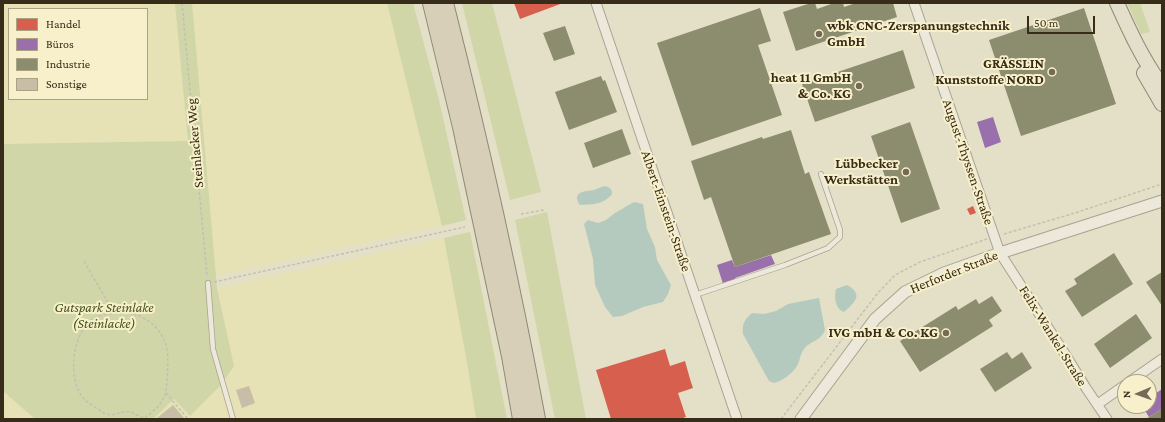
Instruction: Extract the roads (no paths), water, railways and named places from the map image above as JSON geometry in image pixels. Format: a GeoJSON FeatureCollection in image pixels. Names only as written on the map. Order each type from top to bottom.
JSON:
{"type":"FeatureCollection","features":[{"type":"Feature","properties":{"kind":"highway"},"geometry":{"type":"LineString","coordinates":[[431,3],[461,127],[522,419]]}},
{"type":"Feature","properties":{"kind":"highway"},"geometry":{"type":"LineString","coordinates":[[444,3],[473,112],[499,226],[537,419]]}},
{"type":"Feature","properties":{"kind":"main road"},"geometry":{"type":"LineString","coordinates":[[1117,3],[1135,42],[1162,86]]}},
{"type":"Feature","properties":{"kind":"main road"},"geometry":{"type":"LineString","coordinates":[[1135,42],[1144,75],[1162,104]]}},
{"type":"Feature","properties":{"kind":"street","name":"Albert-Einstein-Straße"},"geometry":{"type":"LineString","coordinates":[[596,3],[737,419]]}},
{"type":"Feature","properties":{"kind":"street","name":"August-Thyssen-Straße"},"geometry":{"type":"LineString","coordinates":[[914,3],[1000,253]]}},
{"type":"Feature","properties":{"kind":"street","name":"Herforder Straße"},"geometry":{"type":"LineString","coordinates":[[801,419],[875,318],[905,292],[944,273],[1000,253],[1161,201]]}},
{"type":"Feature","properties":{"kind":"street","name":"Felix-Wankel-Straße"},"geometry":{"type":"LineString","coordinates":[[1000,253],[1107,419]]}},
{"type":"Feature","properties":{"kind":"street"},"geometry":{"type":"LineString","coordinates":[[1140,374],[1162,359]]}},
{"type":"Feature","properties":{"kind":"street"},"geometry":{"type":"LineString","coordinates":[[1098,404],[1117,391]]}},
{"type":"Feature","properties":{"kind":"lane"},"geometry":{"type":"LineString","coordinates":[[695,296],[785,265],[828,248],[836,242],[840,237],[840,230],[821,174]]}},
{"type":"Feature","properties":{"kind":"lane"},"geometry":{"type":"LineString","coordinates":[[208,283],[213,349],[233,419]]}},
{"type":"Feature","properties":{"kind":"place","name":"wbk CNC-Zerspanungstechnik GmbH"},"geometry":{"type":"Point","coordinates":[819,34]}},
{"type":"Feature","properties":{"kind":"place","name":"GRÄSSLIN Kunststoffe NORD"},"geometry":{"type":"Point","coordinates":[1052,72]}},
{"type":"Feature","properties":{"kind":"place","name":"heat 11 GmbH & Co. KG"},"geometry":{"type":"Point","coordinates":[859,86]}},
{"type":"Feature","properties":{"kind":"place","name":"Lübbecker Werkstätten"},"geometry":{"type":"Point","coordinates":[906,172]}},
{"type":"Feature","properties":{"kind":"place","name":"IVG mbH & Co. KG"},"geometry":{"type":"Point","coordinates":[946,333]}},
{"type":"Feature","properties":{"kind":"park label","name":"Gutspark Steinlake (Steinlacke)"},"geometry":{"type":"Point","coordinates":[104,316]}}]}
